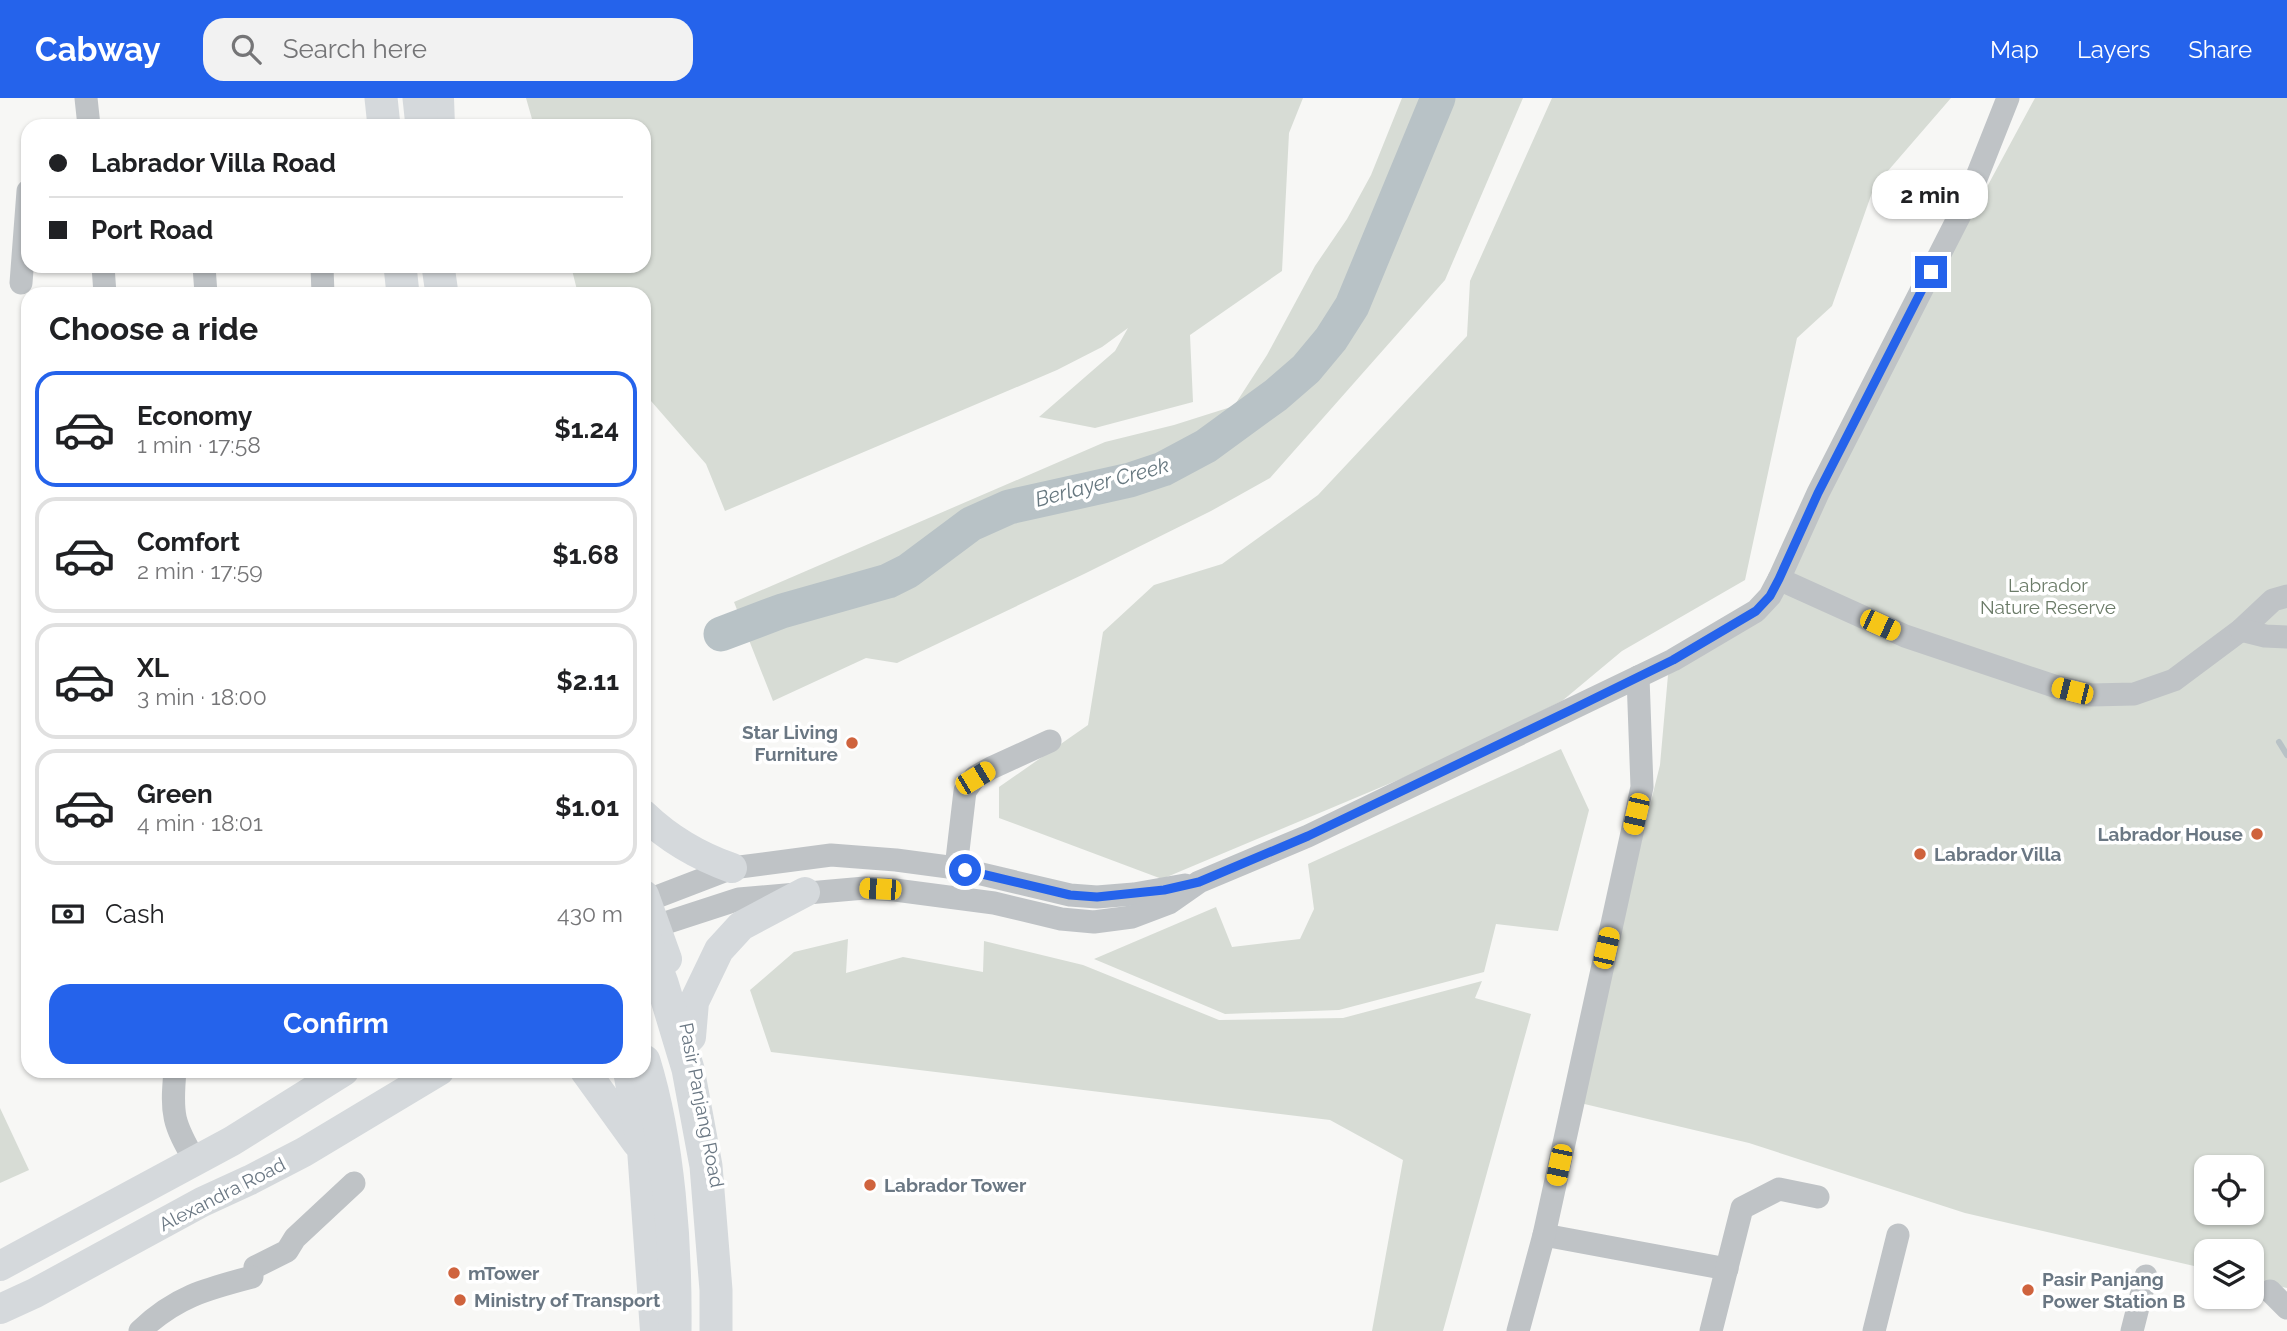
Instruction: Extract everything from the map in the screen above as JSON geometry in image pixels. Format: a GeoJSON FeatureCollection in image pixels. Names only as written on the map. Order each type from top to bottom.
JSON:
{"type":"FeatureCollection","features":[{"type":"Feature","properties":{"kind":"highway"},"geometry":{"type":"LineString","coordinates":[[381,98],[383,119]]}},
{"type":"Feature","properties":{"kind":"highway"},"geometry":{"type":"LineString","coordinates":[[419,98],[421,119]]}},
{"type":"Feature","properties":{"kind":"highway"},"geometry":{"type":"LineString","coordinates":[[441,98],[441,119]]}},
{"type":"Feature","properties":{"kind":"highway"},"geometry":{"type":"LineString","coordinates":[[651,937],[688,1069],[706,1166],[716,1290],[716,1331]]}},
{"type":"Feature","properties":{"kind":"highway"},"geometry":{"type":"LineString","coordinates":[[649,1078],[666,1173],[676,1291],[675,1331]]}},
{"type":"Feature","properties":{"kind":"main road"},"geometry":{"type":"LineString","coordinates":[[374,98],[376,119]]}},
{"type":"Feature","properties":{"kind":"main road"},"geometry":{"type":"LineString","coordinates":[[651,822],[665,835],[683,846],[711,861],[732,868]]}},
{"type":"Feature","properties":{"kind":"main road"},"geometry":{"type":"LineString","coordinates":[[691,1037],[694,1002],[719,950],[741,926],[805,892]]}},
{"type":"Feature","properties":{"kind":"main road","name":"Pasir Panjang Road"},"geometry":{"type":"LineString","coordinates":[[651,929],[691,1037],[719,1171],[725,1331]]}},
{"type":"Feature","properties":{"kind":"main road"},"geometry":{"type":"LineString","coordinates":[[0,1266],[232,1141],[333,1078]]}},
{"type":"Feature","properties":{"kind":"main road","name":"Alexandra Road"},"geometry":{"type":"LineString","coordinates":[[0,1309],[35,1293],[230,1187],[250,1180],[304,1152],[427,1078]]}},
{"type":"Feature","properties":{"kind":"main road"},"geometry":{"type":"LineString","coordinates":[[590,1078],[642,1149]]}},
{"type":"Feature","properties":{"kind":"main road"},"geometry":{"type":"LineString","coordinates":[[629,1078],[642,1149],[655,1331]]}},
{"type":"Feature","properties":{"kind":"main road"},"geometry":{"type":"LineString","coordinates":[[646,1199],[672,1164],[715,1157]]}},
{"type":"Feature","properties":{"kind":"street"},"geometry":{"type":"LineString","coordinates":[[86,98],[88,119]]}},
{"type":"Feature","properties":{"kind":"street"},"geometry":{"type":"LineString","coordinates":[[651,913],[732,868],[831,855],[960,869],[1070,895],[1097,897],[1164,890],[1199,882],[1308,836],[1673,660],[1756,611],[1770,596],[1779,579],[1818,493],[1968,199],[2008,98]]}},
{"type":"Feature","properties":{"kind":"street"},"geometry":{"type":"LineString","coordinates":[[21,283],[22,273]]}},
{"type":"Feature","properties":{"kind":"street"},"geometry":{"type":"LineString","coordinates":[[1779,579],[1905,636],[2054,686],[2091,695],[2134,694],[2174,680],[2241,630],[2273,600],[2287,596]]}},
{"type":"Feature","properties":{"kind":"street"},"geometry":{"type":"LineString","coordinates":[[2241,630],[2265,636],[2287,637]]}},
{"type":"Feature","properties":{"kind":"street"},"geometry":{"type":"LineString","coordinates":[[1518,1331],[1544,1235],[1642,787],[1638,677]]}},
{"type":"Feature","properties":{"kind":"street"},"geometry":{"type":"LineString","coordinates":[[960,869],[965,790],[975,778],[991,768],[1050,741]]}},
{"type":"Feature","properties":{"kind":"street"},"geometry":{"type":"LineString","coordinates":[[960,869],[983,881],[985,890],[965,899]]}},
{"type":"Feature","properties":{"kind":"street"},"geometry":{"type":"LineString","coordinates":[[651,915],[739,899],[865,888],[994,903],[1061,919],[1094,922],[1132,917],[1169,903],[1199,882]]}},
{"type":"Feature","properties":{"kind":"street"},"geometry":{"type":"LineString","coordinates":[[174,1078],[173,1116],[177,1130],[195,1161]]}},
{"type":"Feature","properties":{"kind":"street"},"geometry":{"type":"LineString","coordinates":[[140,1331],[170,1305],[253,1272],[287,1251],[295,1238],[354,1183]]}},
{"type":"Feature","properties":{"kind":"street"},"geometry":{"type":"LineString","coordinates":[[1711,1331],[1742,1208],[1779,1189],[1818,1197]]}},
{"type":"Feature","properties":{"kind":"street"},"geometry":{"type":"LineString","coordinates":[[1874,1331],[1898,1234]]}},
{"type":"Feature","properties":{"kind":"street"},"geometry":{"type":"LineString","coordinates":[[1544,1235],[1727,1269]]}},
{"type":"Feature","properties":{"kind":"street"},"geometry":{"type":"LineString","coordinates":[[2133,1331],[2146,1276]]}},
{"type":"Feature","properties":{"kind":"street"},"geometry":{"type":"LineString","coordinates":[[2270,1291],[2287,1308]]}},
{"type":"Feature","properties":{"kind":"green space"},"geometry":{"type":"Polygon","coordinates":[[[526,98],[1303,98],[1289,133],[1282,271],[1190,335],[1193,402],[1095,428],[1039,417],[1115,351],[1128,328],[1102,347],[1057,370],[725,511],[706,464],[651,401],[651,287],[576,287],[573,273],[651,273],[651,119],[532,119],[526,98]]]}},
{"type":"Feature","properties":{"kind":"green space"},"geometry":{"type":"Polygon","coordinates":[[[1402,98],[1523,98],[1445,280],[1270,478],[1211,511],[1084,574],[897,663],[866,658],[773,701],[734,602],[1105,442],[1174,425],[1234,406],[1267,355],[1315,266],[1347,219],[1371,175],[1402,98]]]}},
{"type":"Feature","properties":{"kind":"green space"},"geometry":{"type":"Polygon","coordinates":[[[1552,98],[1951,98],[1874,187],[1832,306],[1797,338],[1745,580],[1622,651],[1562,701],[1429,767],[1162,879],[999,818],[999,787],[1088,725],[1103,632],[1154,585],[1222,564],[1318,495],[1467,336],[1470,281],[1552,98]]]}},
{"type":"Feature","properties":{"kind":"green space","name":"Labrador Nature Reserve"},"geometry":{"type":"Polygon","coordinates":[[[2035,98],[2287,98],[2287,1288],[2264,1283],[2264,1239],[2194,1239],[2194,1266],[1965,1213],[1749,1143],[1576,1102],[1660,765],[1668,675],[1777,599],[1926,300],[2035,98]]]}},
{"type":"Feature","properties":{"kind":"green space"},"geometry":{"type":"Polygon","coordinates":[[[1561,749],[1589,810],[1558,931],[1496,924],[1484,972],[1339,1010],[1225,1014],[1094,959],[1216,907],[1232,947],[1300,939],[1314,909],[1308,864],[1561,749]]]}},
{"type":"Feature","properties":{"kind":"green space"},"geometry":{"type":"Polygon","coordinates":[[[848,939],[846,973],[903,957],[983,972],[984,941],[1083,965],[1219,1020],[1343,1018],[1482,981],[1475,998],[1531,1014],[1443,1331],[1372,1331],[1403,1160],[1330,1120],[771,1052],[750,990],[794,952],[848,939]]]}},
{"type":"Feature","properties":{"kind":"green space"},"geometry":{"type":"Polygon","coordinates":[[[0,1108],[29,1170],[0,1183],[0,1108]]]}},
{"type":"Feature","properties":{"kind":"waterway","name":"Berlayer Creek"},"geometry":{"type":"LineString","coordinates":[[721,634],[782,611],[888,581],[908,571],[971,524],[1009,507],[1130,480],[1163,469],[1206,446],[1276,395],[1306,369],[1331,339],[1352,306],[1438,98]]}},
{"type":"Feature","properties":{"kind":"waterway"},"geometry":{"type":"LineString","coordinates":[[2279,742],[2287,755]]}},
{"type":"Feature","properties":{"kind":"place","name":"Star Living Furniture"},"geometry":{"type":"Point","coordinates":[852,743]}},
{"type":"Feature","properties":{"kind":"place","name":"Labrador House"},"geometry":{"type":"Point","coordinates":[2257,834]}},
{"type":"Feature","properties":{"kind":"place","name":"Labrador Villa"},"geometry":{"type":"Point","coordinates":[1920,854]}},
{"type":"Feature","properties":{"kind":"place","name":"Labrador Tower"},"geometry":{"type":"Point","coordinates":[870,1185]}},
{"type":"Feature","properties":{"kind":"place","name":"mTower"},"geometry":{"type":"Point","coordinates":[454,1273]}},
{"type":"Feature","properties":{"kind":"place","name":"Pasir Panjang Power Station B"},"geometry":{"type":"Point","coordinates":[2028,1290]}},
{"type":"Feature","properties":{"kind":"place","name":"Ministry of Transport"},"geometry":{"type":"Point","coordinates":[460,1300]}},
{"type":"Feature","properties":{"kind":"route"},"geometry":{"type":"LineString","coordinates":[[965,870],[1070,895],[1097,897],[1164,890],[1199,882],[1308,836],[1573,709],[1673,660],[1756,611],[1770,596],[1779,579],[1818,493],[1931,272]]}}]}
